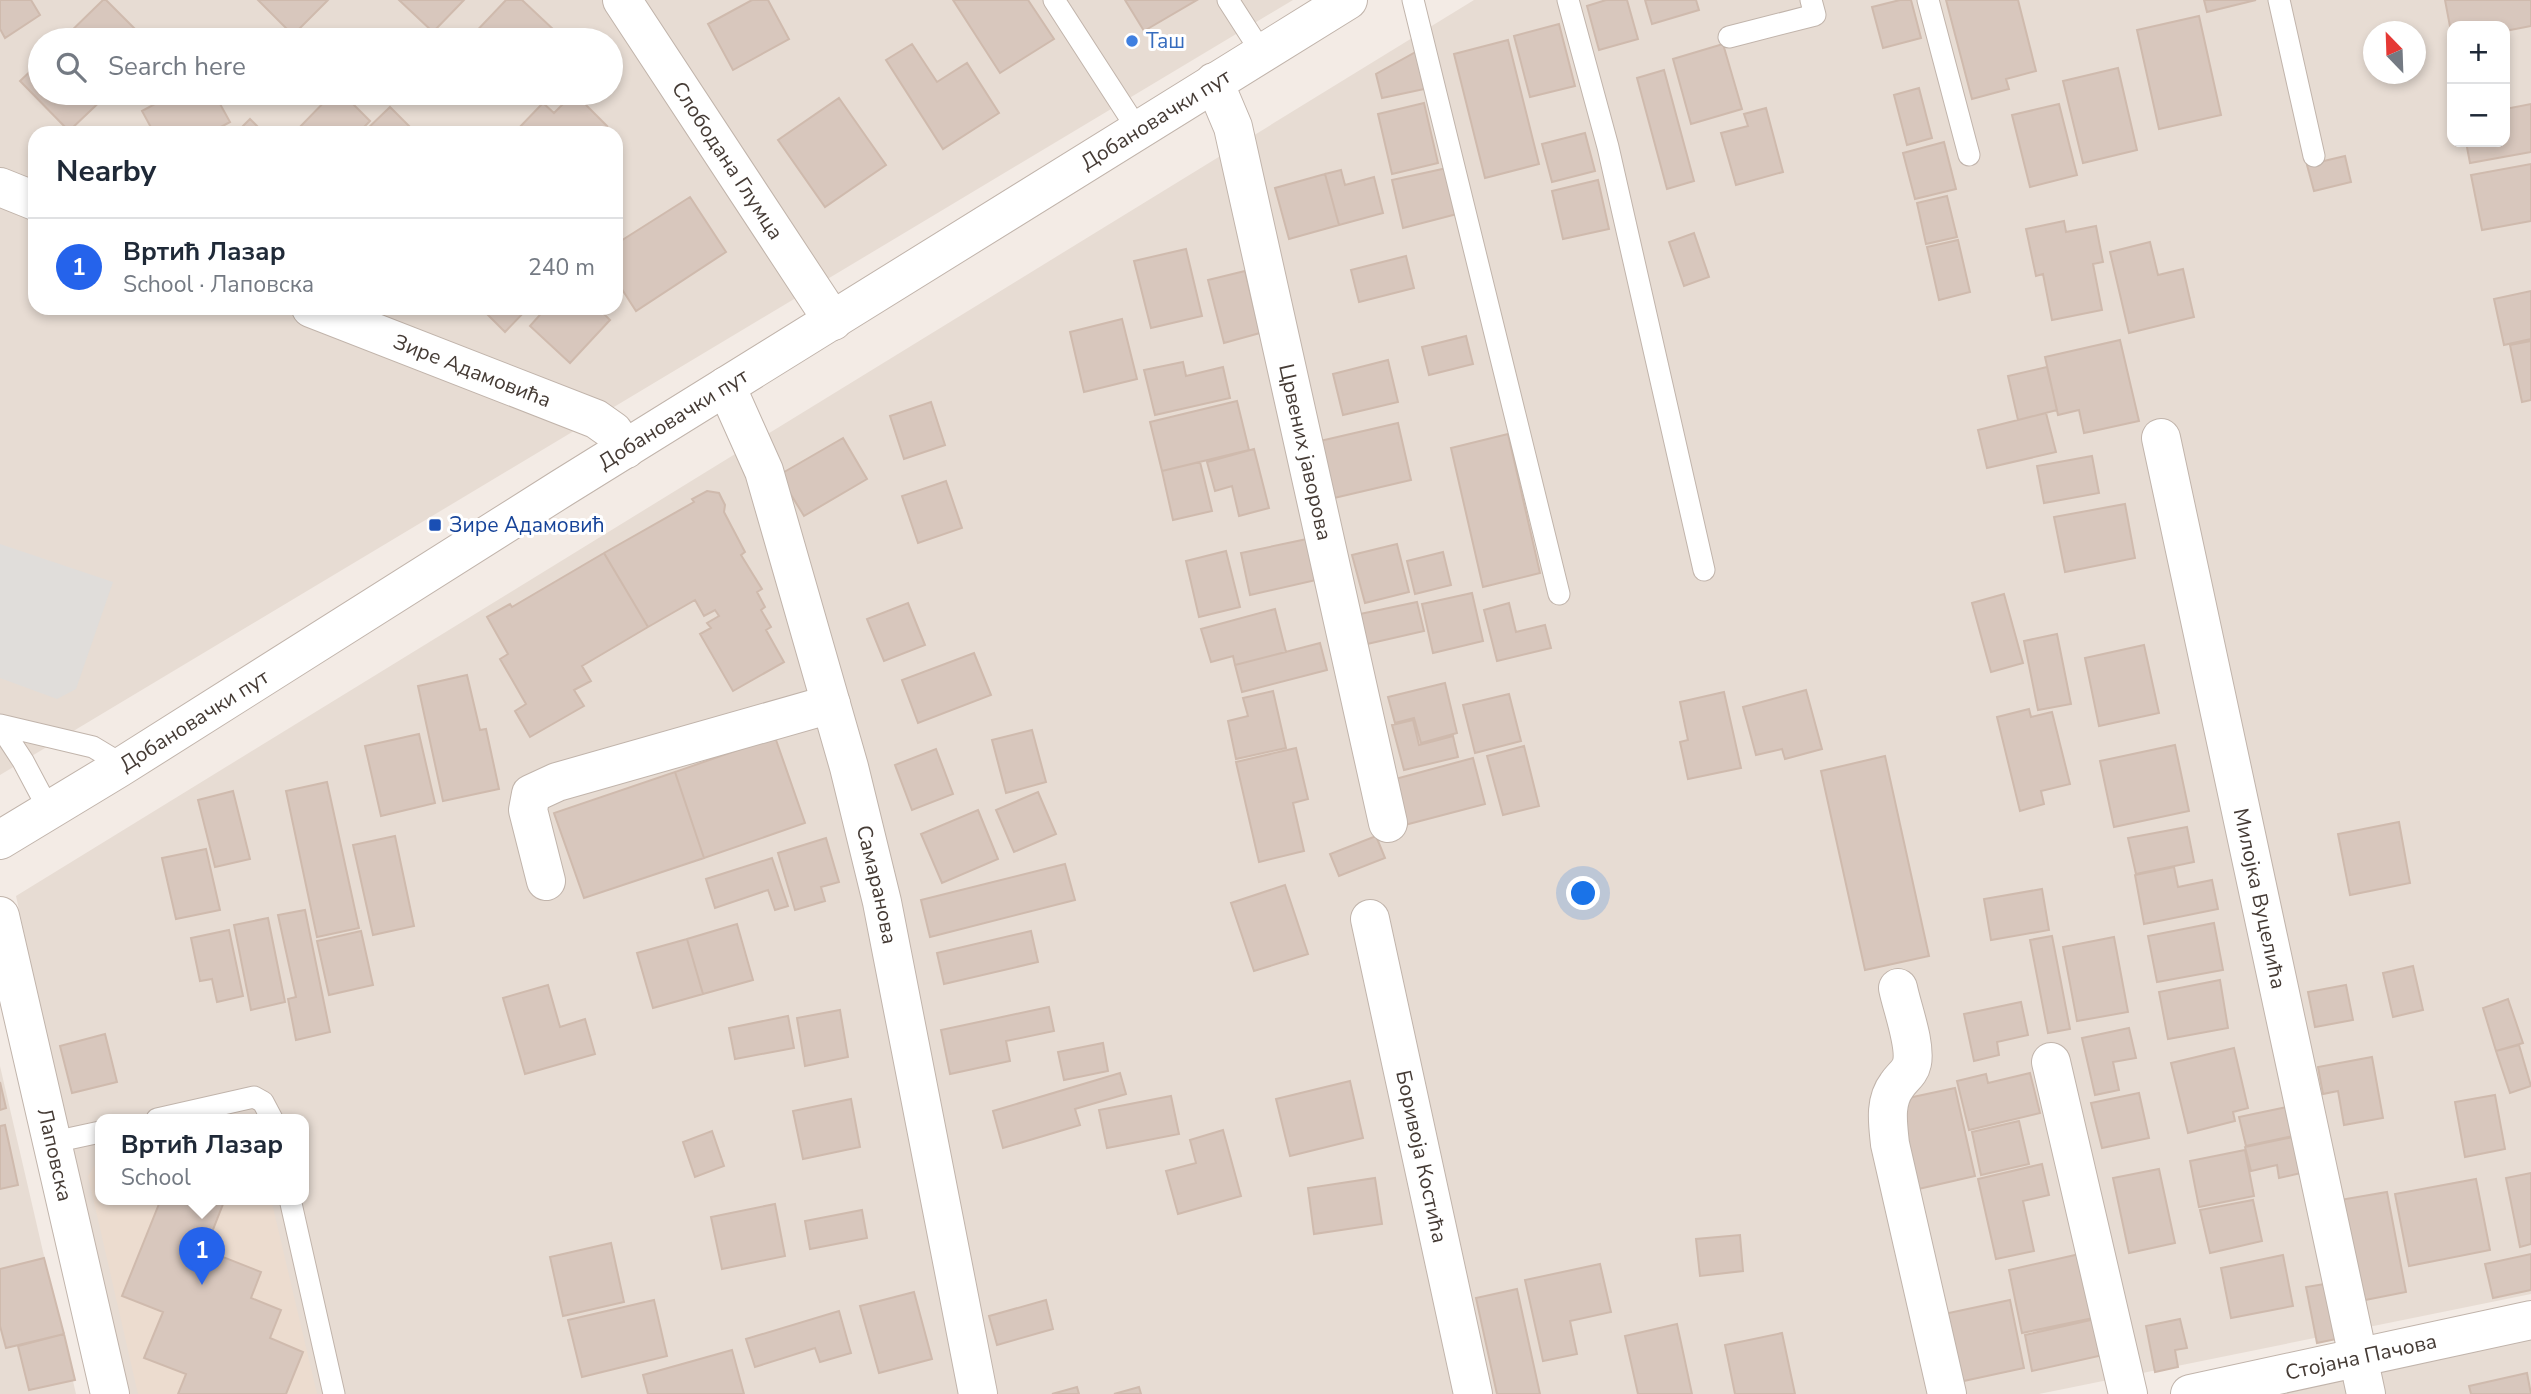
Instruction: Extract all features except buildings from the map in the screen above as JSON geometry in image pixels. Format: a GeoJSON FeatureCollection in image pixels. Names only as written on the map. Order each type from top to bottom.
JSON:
{"type":"FeatureCollection","features":[{"type":"Feature","properties":{"kind":"street","name":"Слободана Глумца"},"geometry":{"type":"LineString","coordinates":[[622,0],[834,321]]}},
{"type":"Feature","properties":{"kind":"street","name":"Добановачки пут"},"geometry":{"type":"LineString","coordinates":[[0,840],[1348,0]]}},
{"type":"Feature","properties":{"kind":"street","name":"Црвених јаворова"},"geometry":{"type":"LineString","coordinates":[[1214,82],[1233,127],[1388,823]]}},
{"type":"Feature","properties":{"kind":"street"},"geometry":{"type":"LineString","coordinates":[[0,187],[28,198]]}},
{"type":"Feature","properties":{"kind":"street","name":"Зире Адамовића"},"geometry":{"type":"LineString","coordinates":[[329,315],[596,419],[613,431],[625,449]]}},
{"type":"Feature","properties":{"kind":"street","name":"Самаранова"},"geometry":{"type":"LineString","coordinates":[[726,386],[764,471],[849,767],[882,902],[978,1394]]}},
{"type":"Feature","properties":{"kind":"street","name":"Милојка Вуцелића"},"geometry":{"type":"LineString","coordinates":[[2161,438],[2366,1394]]}},
{"type":"Feature","properties":{"kind":"street"},"geometry":{"type":"LineString","coordinates":[[545,881],[528,810],[531,794],[557,782],[831,704]]}},
{"type":"Feature","properties":{"kind":"street","name":"Лаповска"},"geometry":{"type":"LineString","coordinates":[[0,916],[110,1394]]}},
{"type":"Feature","properties":{"kind":"street","name":"Боривоја Костића"},"geometry":{"type":"LineString","coordinates":[[1370,919],[1473,1394]]}},
{"type":"Feature","properties":{"kind":"street"},"geometry":{"type":"LineString","coordinates":[[1898,988],[1913,1053],[1908,1074],[1896,1086],[1890,1098],[1890,1144],[1947,1394]]}},
{"type":"Feature","properties":{"kind":"street"},"geometry":{"type":"LineString","coordinates":[[2051,1062],[2128,1394]]}},
{"type":"Feature","properties":{"kind":"street","name":"Стојана Пачова"},"geometry":{"type":"LineString","coordinates":[[2190,1394],[2531,1320]]}},
{"type":"Feature","properties":{"kind":"lane"},"geometry":{"type":"LineString","coordinates":[[1055,0],[1138,130]]}},
{"type":"Feature","properties":{"kind":"lane"},"geometry":{"type":"LineString","coordinates":[[1228,0],[1262,53]]}},
{"type":"Feature","properties":{"kind":"lane"},"geometry":{"type":"LineString","coordinates":[[1413,0],[1559,594]]}},
{"type":"Feature","properties":{"kind":"lane"},"geometry":{"type":"LineString","coordinates":[[1568,0],[1608,147],[1704,570]]}},
{"type":"Feature","properties":{"kind":"lane"},"geometry":{"type":"LineString","coordinates":[[1729,37],[1815,15],[1811,0]]}},
{"type":"Feature","properties":{"kind":"lane"},"geometry":{"type":"LineString","coordinates":[[1928,0],[1969,155]]}},
{"type":"Feature","properties":{"kind":"lane"},"geometry":{"type":"LineString","coordinates":[[2279,0],[2314,156]]}},
{"type":"Feature","properties":{"kind":"lane"},"geometry":{"type":"LineString","coordinates":[[0,726],[93,747],[113,759],[119,768]]}},
{"type":"Feature","properties":{"kind":"lane"},"geometry":{"type":"LineString","coordinates":[[0,726],[23,761],[49,810]]}},
{"type":"Feature","properties":{"kind":"lane"},"geometry":{"type":"LineString","coordinates":[[179,1114],[254,1097],[263,1102],[269,1114]]}},
{"type":"Feature","properties":{"kind":"lane"},"geometry":{"type":"LineString","coordinates":[[54,1142],[95,1133]]}},
{"type":"Feature","properties":{"kind":"lane"},"geometry":{"type":"LineString","coordinates":[[291,1205],[334,1394]]}},
{"type":"Feature","properties":{"kind":"shaded area"},"geometry":{"type":"Polygon","coordinates":[[[0,0],[1293,0],[0,775],[0,0]]]}},
{"type":"Feature","properties":{"kind":"shaded area"},"geometry":{"type":"Polygon","coordinates":[[[1474,0],[2531,0],[2531,1294],[2039,1394],[125,1394],[16,896],[1474,0]]]}},
{"type":"Feature","properties":{"kind":"shaded area"},"geometry":{"type":"Polygon","coordinates":[[[0,544],[113,582],[76,689],[57,699],[0,678],[0,544]]]}},
{"type":"Feature","properties":{"kind":"shaded area"},"geometry":{"type":"Polygon","coordinates":[[[0,1066],[76,1394],[0,1394],[0,1066]]]}},
{"type":"Feature","properties":{"kind":"shaded area"},"geometry":{"type":"Polygon","coordinates":[[[95,1165],[95,1205],[272,1205],[317,1394],[138,1394],[88,1176],[95,1165]]]}},
{"type":"Feature","properties":{"kind":"shaded area"},"geometry":{"type":"Polygon","coordinates":[[[2531,1327],[2531,1394],[2175,1394],[2531,1327]]]}},
{"type":"Feature","properties":{"kind":"place","name":"Таш"},"geometry":{"type":"Point","coordinates":[1132,41]}},
{"type":"Feature","properties":{"kind":"place","name":"Зире Адамовић"},"geometry":{"type":"Point","coordinates":[435,525]}},
{"type":"Feature","properties":{"kind":"place","name":"Вртић Лазар"},"geometry":{"type":"Point","coordinates":[202,1285]}}]}
